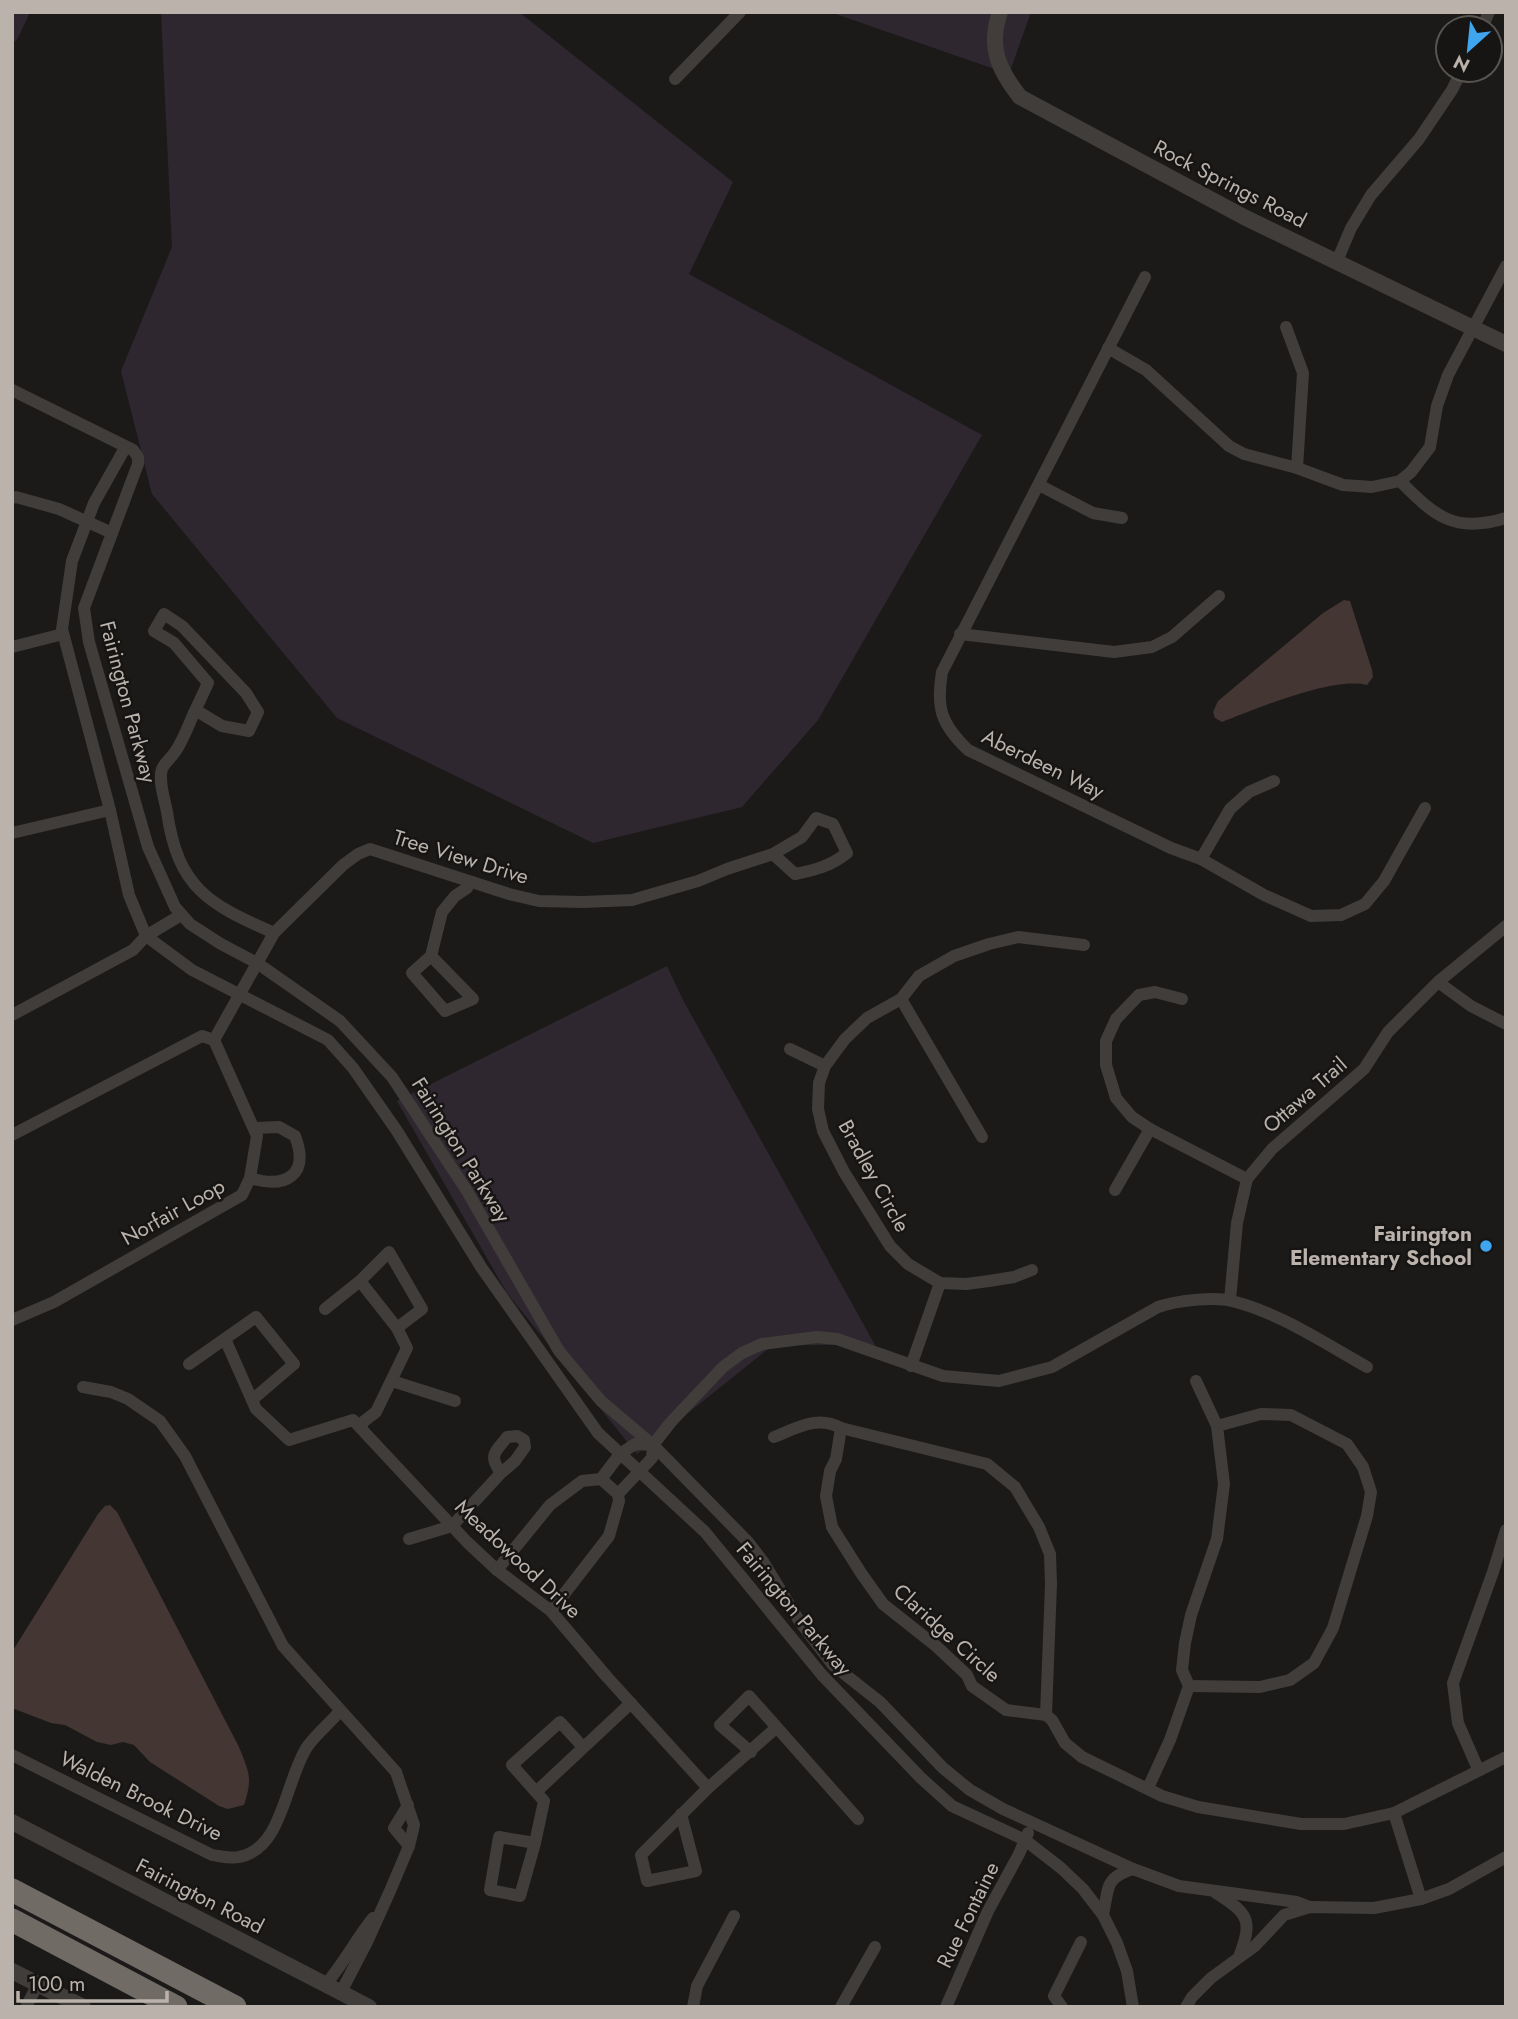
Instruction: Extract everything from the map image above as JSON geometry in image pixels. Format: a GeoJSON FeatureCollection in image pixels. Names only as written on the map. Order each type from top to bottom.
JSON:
{"type":"FeatureCollection","features":[{"type":"Feature","properties":{"kind":"highway"},"geometry":{"type":"LineString","coordinates":[[12,1890],[235,2007]]}},
{"type":"Feature","properties":{"kind":"highway"},"geometry":{"type":"LineString","coordinates":[[12,1920],[176,2007]]}},
{"type":"Feature","properties":{"kind":"street"},"geometry":{"type":"LineString","coordinates":[[676,79],[740,12]]}},
{"type":"Feature","properties":{"kind":"street","name":"Rock Springs Road"},"geometry":{"type":"LineString","coordinates":[[1000,12],[994,30],[995,48],[1000,66],[1020,97],[1244,217],[1506,344]]}},
{"type":"Feature","properties":{"kind":"street"},"geometry":{"type":"LineString","coordinates":[[1337,261],[1371,195],[1419,139],[1455,84]]}},
{"type":"Feature","properties":{"kind":"street"},"geometry":{"type":"LineString","coordinates":[[1108,348],[1146,370],[1229,446],[1244,454],[1358,488],[1400,481],[1411,472],[1430,447],[1437,405],[1448,375],[1506,267]]}},
{"type":"Feature","properties":{"kind":"street","name":"Aberdeen Way"},"geometry":{"type":"LineString","coordinates":[[1145,277],[942,672],[938,699],[942,715],[953,735],[968,750],[1171,848],[1201,859],[1264,895],[1311,916],[1341,915],[1365,904],[1384,881],[1425,808]]}},
{"type":"Feature","properties":{"kind":"street"},"geometry":{"type":"LineString","coordinates":[[1286,327],[1303,373],[1297,468]]}},
{"type":"Feature","properties":{"kind":"street"},"geometry":{"type":"LineString","coordinates":[[12,390],[125,447],[94,503],[72,561],[62,629],[110,810],[129,895],[146,936]]}},
{"type":"Feature","properties":{"kind":"street","name":"Fairington Parkway"},"geometry":{"type":"LineString","coordinates":[[125,447],[133,450],[138,457],[138,464],[84,608],[89,642],[148,847],[181,915],[190,924],[257,963],[340,1021],[392,1077],[467,1191],[559,1351],[601,1401],[653,1445],[748,1542],[798,1619],[833,1665],[880,1702],[943,1769],[970,1790],[1133,1870],[1179,1886],[1297,1902],[1310,1907]]}},
{"type":"Feature","properties":{"kind":"street"},"geometry":{"type":"LineString","coordinates":[[1400,481],[1426,507],[1450,521],[1484,525],[1506,518]]}},
{"type":"Feature","properties":{"kind":"street"},"geometry":{"type":"LineString","coordinates":[[1039,485],[1093,513],[1122,518]]}},
{"type":"Feature","properties":{"kind":"street"},"geometry":{"type":"LineString","coordinates":[[12,498],[59,509],[112,533]]}},
{"type":"Feature","properties":{"kind":"street"},"geometry":{"type":"LineString","coordinates":[[960,634],[1114,652],[1152,647],[1172,637],[1219,596]]}},
{"type":"Feature","properties":{"kind":"street"},"geometry":{"type":"LineString","coordinates":[[194,713],[197,711],[222,726],[249,730],[258,712],[246,693],[182,626],[164,614],[154,631],[174,643],[208,683],[194,713],[176,752],[161,772],[169,828],[181,868],[204,896],[274,933]]}},
{"type":"Feature","properties":{"kind":"street"},"geometry":{"type":"LineString","coordinates":[[12,647],[63,634]]}},
{"type":"Feature","properties":{"kind":"street"},"geometry":{"type":"LineString","coordinates":[[1201,859],[1230,809],[1249,792],[1274,781]]}},
{"type":"Feature","properties":{"kind":"street"},"geometry":{"type":"LineString","coordinates":[[12,834],[110,810]]}},
{"type":"Feature","properties":{"kind":"street","name":"Tree View Drive"},"geometry":{"type":"LineString","coordinates":[[241,994],[274,933],[342,864],[370,849],[470,882],[539,901],[632,900],[698,881],[773,854],[802,837],[816,818],[833,824],[847,853],[836,862],[819,869],[795,874],[773,854]]}},
{"type":"Feature","properties":{"kind":"street"},"geometry":{"type":"LineString","coordinates":[[431,956],[473,999],[445,1011],[412,973],[431,956],[442,912],[470,882]]}},
{"type":"Feature","properties":{"kind":"street"},"geometry":{"type":"LineString","coordinates":[[12,1015],[133,950],[146,936],[181,915]]}},
{"type":"Feature","properties":{"kind":"street","name":"Ottawa Trail"},"geometry":{"type":"LineString","coordinates":[[1230,1300],[1237,1223],[1247,1179],[1272,1149],[1364,1069],[1388,1032],[1438,982],[1506,926]]}},
{"type":"Feature","properties":{"kind":"street","name":"Fairington Parkway"},"geometry":{"type":"LineString","coordinates":[[146,936],[192,970],[328,1040],[354,1068],[397,1131],[481,1267],[598,1433],[705,1532],[822,1675],[920,1777],[952,1806],[1025,1840],[1062,1868],[1083,1889],[1103,1915],[1120,1952],[1136,2004]]}},
{"type":"Feature","properties":{"kind":"street","name":"Bradley Circle"},"geometry":{"type":"LineString","coordinates":[[940,1283],[908,1264],[890,1247],[844,1172],[823,1131],[818,1109],[819,1083],[825,1066],[845,1039],[867,1018],[901,999],[919,976],[954,956],[1018,937],[1084,945]]}},
{"type":"Feature","properties":{"kind":"street"},"geometry":{"type":"LineString","coordinates":[[1438,982],[1471,1006],[1506,1024]]}},
{"type":"Feature","properties":{"kind":"street"},"geometry":{"type":"LineString","coordinates":[[1182,999],[1155,992],[1139,995],[1116,1019],[1106,1041],[1106,1065],[1116,1098],[1132,1117],[1150,1129],[1247,1179]]}},
{"type":"Feature","properties":{"kind":"street"},"geometry":{"type":"LineString","coordinates":[[12,1135],[202,1036],[214,1040],[241,994]]}},
{"type":"Feature","properties":{"kind":"street"},"geometry":{"type":"LineString","coordinates":[[901,999],[982,1137]]}},
{"type":"Feature","properties":{"kind":"street","name":"Norfair Loop"},"geometry":{"type":"LineString","coordinates":[[12,1320],[54,1302],[242,1195],[250,1178],[257,1136],[214,1040]]}},
{"type":"Feature","properties":{"kind":"street"},"geometry":{"type":"LineString","coordinates":[[790,1049],[825,1066]]}},
{"type":"Feature","properties":{"kind":"street"},"geometry":{"type":"LineString","coordinates":[[250,1178],[276,1183],[288,1181],[299,1162],[300,1150],[295,1136],[279,1127],[254,1128]]}},
{"type":"Feature","properties":{"kind":"street"},"geometry":{"type":"LineString","coordinates":[[1115,1191],[1150,1129]]}},
{"type":"Feature","properties":{"kind":"street"},"geometry":{"type":"LineString","coordinates":[[325,1310],[389,1252],[422,1309],[397,1328]]}},
{"type":"Feature","properties":{"kind":"street"},"geometry":{"type":"LineString","coordinates":[[911,1366],[940,1283],[989,1281],[1014,1277],[1032,1270]]}},
{"type":"Feature","properties":{"kind":"street"},"geometry":{"type":"LineString","coordinates":[[225,1339],[256,1409],[289,1440],[353,1420],[361,1428],[363,1422],[376,1412],[407,1348],[397,1328],[360,1281]]}},
{"type":"Feature","properties":{"kind":"street"},"geometry":{"type":"LineString","coordinates":[[618,1494],[652,1458],[653,1445],[671,1422],[723,1367],[742,1353],[762,1344],[817,1337],[837,1339],[943,1376],[999,1381],[1052,1367],[1158,1307],[1175,1301],[1230,1300],[1278,1318],[1367,1367]]}},
{"type":"Feature","properties":{"kind":"street"},"geometry":{"type":"LineString","coordinates":[[189,1364],[256,1317],[294,1364],[252,1400]]}},
{"type":"Feature","properties":{"kind":"street"},"geometry":{"type":"LineString","coordinates":[[391,1381],[455,1401]]}},
{"type":"Feature","properties":{"kind":"street"},"geometry":{"type":"LineString","coordinates":[[1148,1788],[1170,1740],[1189,1686],[1182,1670],[1185,1643],[1191,1615],[1217,1539],[1222,1510],[1224,1484],[1217,1426],[1196,1381]]}},
{"type":"Feature","properties":{"kind":"street"},"geometry":{"type":"LineString","coordinates":[[83,1387],[111,1392],[128,1399],[160,1421],[185,1456],[284,1646],[396,1772],[414,1825],[409,1846],[386,1901],[333,1988]]}},
{"type":"Feature","properties":{"kind":"street"},"geometry":{"type":"LineString","coordinates":[[1189,1686],[1260,1687],[1290,1680],[1314,1663],[1333,1628],[1367,1516],[1371,1492],[1363,1467],[1347,1444],[1290,1415],[1261,1414],[1217,1426]]}},
{"type":"Feature","properties":{"kind":"street"},"geometry":{"type":"LineString","coordinates":[[774,1437],[814,1421],[832,1423],[987,1464],[1014,1487],[1039,1527],[1050,1554],[1045,1715],[1052,1720],[1065,1744],[1082,1757],[1162,1796],[1198,1807],[1301,1824],[1344,1824],[1394,1813],[1506,1757]]}},
{"type":"Feature","properties":{"kind":"street","name":"Claridge Circle"},"geometry":{"type":"LineString","coordinates":[[841,1427],[836,1459],[830,1471],[825,1496],[832,1527],[861,1573],[883,1604],[936,1646],[967,1675],[972,1686],[1006,1710],[1045,1715]]}},
{"type":"Feature","properties":{"kind":"street","name":"Meadowood Drive"},"geometry":{"type":"LineString","coordinates":[[361,1428],[497,1570],[551,1611],[708,1788]]}},
{"type":"Feature","properties":{"kind":"street"},"geometry":{"type":"LineString","coordinates":[[601,1479],[620,1454],[635,1444],[653,1445]]}},
{"type":"Feature","properties":{"kind":"street"},"geometry":{"type":"LineString","coordinates":[[409,1539],[452,1526],[501,1473]]}},
{"type":"Feature","properties":{"kind":"street"},"geometry":{"type":"LineString","coordinates":[[497,1570],[550,1505],[582,1480],[601,1479],[618,1494],[619,1501],[610,1536],[551,1611]]}},
{"type":"Feature","properties":{"kind":"street"},"geometry":{"type":"LineString","coordinates":[[1478,1769],[1458,1723],[1453,1683],[1499,1575],[1506,1530]]}},
{"type":"Feature","properties":{"kind":"street"},"geometry":{"type":"LineString","coordinates":[[751,1752],[720,1725],[749,1696],[858,1819]]}},
{"type":"Feature","properties":{"kind":"street"},"geometry":{"type":"LineString","coordinates":[[537,1791],[631,1703]]}},
{"type":"Feature","properties":{"kind":"street","name":"Walden Brook Drive"},"geometry":{"type":"LineString","coordinates":[[12,1755],[212,1855],[237,1858],[258,1851],[273,1833],[291,1781],[308,1747],[341,1711]]}},
{"type":"Feature","properties":{"kind":"street"},"geometry":{"type":"LineString","coordinates":[[535,1843],[499,1837],[490,1890],[520,1896],[535,1843],[544,1801],[512,1765],[560,1722],[583,1747]]}},
{"type":"Feature","properties":{"kind":"street"},"geometry":{"type":"LineString","coordinates":[[681,1814],[696,1871],[647,1881],[641,1855],[681,1814],[708,1788],[776,1728]]}},
{"type":"Feature","properties":{"kind":"street"},"geometry":{"type":"LineString","coordinates":[[408,1805],[394,1828],[409,1846]]}},
{"type":"Feature","properties":{"kind":"street"},"geometry":{"type":"LineString","coordinates":[[1394,1813],[1421,1899]]}},
{"type":"Feature","properties":{"kind":"street","name":"Fairington Road"},"geometry":{"type":"LineString","coordinates":[[12,1822],[369,2007]]}},
{"type":"Feature","properties":{"kind":"street","name":"Rue Fontaine"},"geometry":{"type":"LineString","coordinates":[[946,2007],[988,1911],[1032,1822]]}},
{"type":"Feature","properties":{"kind":"street"},"geometry":{"type":"LineString","coordinates":[[1186,2007],[1210,1978],[1255,1947],[1284,1915],[1310,1907],[1374,1908],[1421,1899],[1449,1889],[1506,1857]]}},
{"type":"Feature","properties":{"kind":"street"},"geometry":{"type":"LineString","coordinates":[[1103,1915],[1112,1880],[1117,1874],[1133,1870]]}},
{"type":"Feature","properties":{"kind":"street"},"geometry":{"type":"LineString","coordinates":[[1214,1892],[1238,1908],[1245,1919],[1248,1930],[1239,1957]]}},
{"type":"Feature","properties":{"kind":"street"},"geometry":{"type":"LineString","coordinates":[[693,2007],[697,1986],[734,1916]]}},
{"type":"Feature","properties":{"kind":"street"},"geometry":{"type":"LineString","coordinates":[[1062,2007],[1054,1996],[1080,1942]]}},
{"type":"Feature","properties":{"kind":"street"},"geometry":{"type":"LineString","coordinates":[[841,2007],[875,1947]]}},
{"type":"Feature","properties":{"kind":"street"},"geometry":{"type":"LineString","coordinates":[[12,1972],[83,2007]]}},
{"type":"Feature","properties":{"kind":"street"},"geometry":{"type":"LineString","coordinates":[[26,2007],[38,1984]]}},
{"type":"Feature","properties":{"kind":"shaded area"},"geometry":{"type":"Polygon","coordinates":[[[12,12],[30,12],[18,38],[12,44],[12,12]]]}},
{"type":"Feature","properties":{"kind":"shaded area"},"geometry":{"type":"Polygon","coordinates":[[[161,12],[519,12],[733,182],[689,274],[982,435],[818,720],[742,807],[593,843],[337,718],[152,494],[121,371],[172,247],[161,12]]]}},
{"type":"Feature","properties":{"kind":"shaded area"},"geometry":{"type":"Polygon","coordinates":[[[830,12],[1031,12],[1009,74],[830,12]]]}},
{"type":"Feature","properties":{"kind":"shaded area"},"geometry":{"type":"Polygon","coordinates":[[[1344,600],[1350,601],[1372,670],[1373,677],[1367,685],[1352,683],[1315,689],[1222,722],[1215,718],[1213,712],[1218,701],[1323,613],[1344,600]]]}},
{"type":"Feature","properties":{"kind":"shaded area"},"geometry":{"type":"Polygon","coordinates":[[[667,966],[683,1000],[875,1345],[773,1345],[637,1454],[507,1293],[397,1101],[667,966]]]}},
{"type":"Feature","properties":{"kind":"shaded area"},"geometry":{"type":"Polygon","coordinates":[[[110,1505],[117,1512],[239,1747],[249,1775],[244,1805],[228,1809],[219,1806],[150,1762],[134,1745],[123,1742],[111,1745],[97,1742],[65,1725],[51,1723],[12,1708],[12,1652],[98,1514],[105,1506],[110,1505]]]}},
{"type":"Feature","properties":{"kind":"place","name":"Fairington Elementary School"},"geometry":{"type":"Point","coordinates":[1486,1246]}}]}
